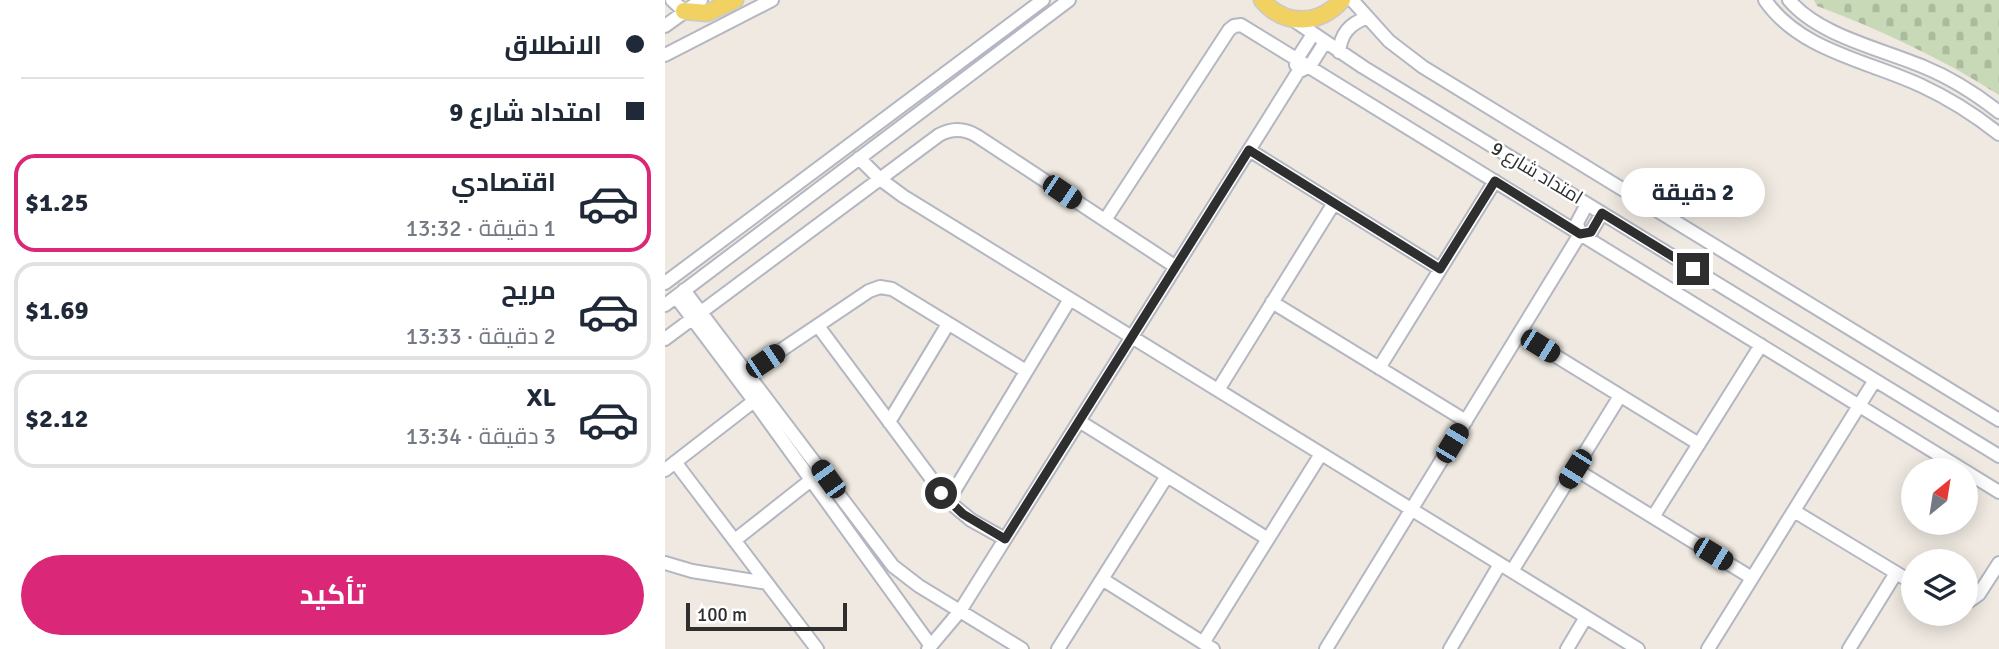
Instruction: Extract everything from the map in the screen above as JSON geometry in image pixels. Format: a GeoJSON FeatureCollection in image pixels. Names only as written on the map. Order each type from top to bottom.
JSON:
{"type":"FeatureCollection","features":[{"type":"Feature","properties":{"kind":"main road"},"geometry":{"type":"LineString","coordinates":[[678,6],[707,13],[735,0]]}},
{"type":"Feature","properties":{"kind":"main road"},"geometry":{"type":"LineString","coordinates":[[1262,0],[1276,13],[1292,19],[1316,18],[1342,0]]}},
{"type":"Feature","properties":{"kind":"street"},"geometry":{"type":"LineString","coordinates":[[665,25],[678,6],[701,0]]}},
{"type":"Feature","properties":{"kind":"street"},"geometry":{"type":"LineString","coordinates":[[665,55],[772,0]]}},
{"type":"Feature","properties":{"kind":"street"},"geometry":{"type":"LineString","coordinates":[[665,283],[1043,0]]}},
{"type":"Feature","properties":{"kind":"street"},"geometry":{"type":"LineString","coordinates":[[1022,649],[910,580],[894,566],[747,373],[697,316],[675,298],[1069,0]]}},
{"type":"Feature","properties":{"kind":"street","name":"امتداد شارع 9"},"geometry":{"type":"LineString","coordinates":[[1352,0],[1395,46],[1423,67],[1999,420]]}},
{"type":"Feature","properties":{"kind":"street"},"geometry":{"type":"LineString","coordinates":[[1765,0],[1779,17],[1798,33],[1938,93],[1999,134]]}},
{"type":"Feature","properties":{"kind":"street"},"geometry":{"type":"LineString","coordinates":[[1789,0],[1822,27],[1944,76],[1999,112]]}},
{"type":"Feature","properties":{"kind":"street"},"geometry":{"type":"LineString","coordinates":[[1339,52],[1345,33],[1354,23],[1366,18]]}},
{"type":"Feature","properties":{"kind":"street","name":"امتداد شارع 9"},"geometry":{"type":"LineString","coordinates":[[1292,19],[1339,52],[1999,456]]}},
{"type":"Feature","properties":{"kind":"street"},"geometry":{"type":"LineString","coordinates":[[1014,22],[1023,35]]}},
{"type":"Feature","properties":{"kind":"street"},"geometry":{"type":"LineString","coordinates":[[1105,220],[1231,27],[1245,26],[1302,66],[1495,181],[1944,458]]}},
{"type":"Feature","properties":{"kind":"street"},"geometry":{"type":"LineString","coordinates":[[1302,66],[1313,34]]}},
{"type":"Feature","properties":{"kind":"street"},"geometry":{"type":"LineString","coordinates":[[697,316],[754,401],[930,647],[960,611],[1302,66],[1325,42]]}},
{"type":"Feature","properties":{"kind":"street"},"geometry":{"type":"LineString","coordinates":[[665,339],[939,135],[951,130],[965,130],[977,136],[1176,267]]}},
{"type":"Feature","properties":{"kind":"street"},"geometry":{"type":"LineString","coordinates":[[1249,150],[1440,269]]}},
{"type":"Feature","properties":{"kind":"street"},"geometry":{"type":"LineString","coordinates":[[859,158],[880,179],[903,196],[1638,649]]}},
{"type":"Feature","properties":{"kind":"street"},"geometry":{"type":"LineString","coordinates":[[1379,368],[1495,181]]}},
{"type":"Feature","properties":{"kind":"street"},"geometry":{"type":"LineString","coordinates":[[1218,390],[1333,203]]}},
{"type":"Feature","properties":{"kind":"street"},"geometry":{"type":"LineString","coordinates":[[1326,649],[1580,234],[1577,223],[1587,204]]}},
{"type":"Feature","properties":{"kind":"street"},"geometry":{"type":"LineString","coordinates":[[1580,234],[1591,232],[1602,213]]}},
{"type":"Feature","properties":{"kind":"street"},"geometry":{"type":"LineString","coordinates":[[747,373],[869,291],[880,287],[892,289],[1026,371]]}},
{"type":"Feature","properties":{"kind":"street"},"geometry":{"type":"LineString","coordinates":[[948,501],[1070,299]]}},
{"type":"Feature","properties":{"kind":"street"},"geometry":{"type":"LineString","coordinates":[[1272,302],[1466,421]]}},
{"type":"Feature","properties":{"kind":"street"},"geometry":{"type":"LineString","coordinates":[[889,422],[949,324]]}},
{"type":"Feature","properties":{"kind":"street"},"geometry":{"type":"LineString","coordinates":[[818,326],[948,501],[971,520],[1005,539]]}},
{"type":"Feature","properties":{"kind":"street"},"geometry":{"type":"LineString","coordinates":[[1520,334],[1699,444]]}},
{"type":"Feature","properties":{"kind":"street"},"geometry":{"type":"LineString","coordinates":[[1653,517],[1761,345]]}},
{"type":"Feature","properties":{"kind":"street"},"geometry":{"type":"LineString","coordinates":[[1708,649],[1875,380]]}},
{"type":"Feature","properties":{"kind":"street"},"geometry":{"type":"LineString","coordinates":[[1512,571],[1620,396]]}},
{"type":"Feature","properties":{"kind":"street"},"geometry":{"type":"LineString","coordinates":[[754,401],[670,466],[735,540],[817,649]]}},
{"type":"Feature","properties":{"kind":"street"},"geometry":{"type":"LineString","coordinates":[[1079,421],[1268,539]]}},
{"type":"Feature","properties":{"kind":"street"},"geometry":{"type":"LineString","coordinates":[[1102,579],[1208,646],[1268,539],[1321,454]]}},
{"type":"Feature","properties":{"kind":"street"},"geometry":{"type":"LineString","coordinates":[[811,480],[808,467],[817,464]]}},
{"type":"Feature","properties":{"kind":"street"},"geometry":{"type":"LineString","coordinates":[[1575,469],[1752,578]]}},
{"type":"Feature","properties":{"kind":"street"},"geometry":{"type":"LineString","coordinates":[[1058,649],[1167,476]]}},
{"type":"Feature","properties":{"kind":"street"},"geometry":{"type":"LineString","coordinates":[[811,480],[824,486],[828,479]]}},
{"type":"Feature","properties":{"kind":"street"},"geometry":{"type":"LineString","coordinates":[[1978,479],[1999,492]]}},
{"type":"Feature","properties":{"kind":"street"},"geometry":{"type":"LineString","coordinates":[[735,540],[811,480]]}},
{"type":"Feature","properties":{"kind":"street"},"geometry":{"type":"LineString","coordinates":[[1794,511],[1901,576]]}},
{"type":"Feature","properties":{"kind":"street"},"geometry":{"type":"LineString","coordinates":[[665,563],[692,571],[767,583]]}},
{"type":"Feature","properties":{"kind":"street"},"geometry":{"type":"LineString","coordinates":[[1978,595],[1999,563]]}},
{"type":"Feature","properties":{"kind":"street"},"geometry":{"type":"LineString","coordinates":[[1450,649],[1500,564]]}},
{"type":"Feature","properties":{"kind":"street"},"geometry":{"type":"LineString","coordinates":[[1849,649],[1896,573]]}},
{"type":"Feature","properties":{"kind":"street"},"geometry":{"type":"LineString","coordinates":[[1567,649],[1586,617]]}},
{"type":"Feature","properties":{"kind":"green space"},"geometry":{"type":"Polygon","coordinates":[[[1814,0],[1999,0],[1999,95],[1910,46],[1817,6],[1814,0]]]}},
{"type":"Feature","properties":{"kind":"route"},"geometry":{"type":"LineString","coordinates":[[941,493],[971,520],[1005,539],[1249,150],[1440,269],[1495,181],[1580,234],[1591,232],[1602,213],[1693,269]]}}]}
